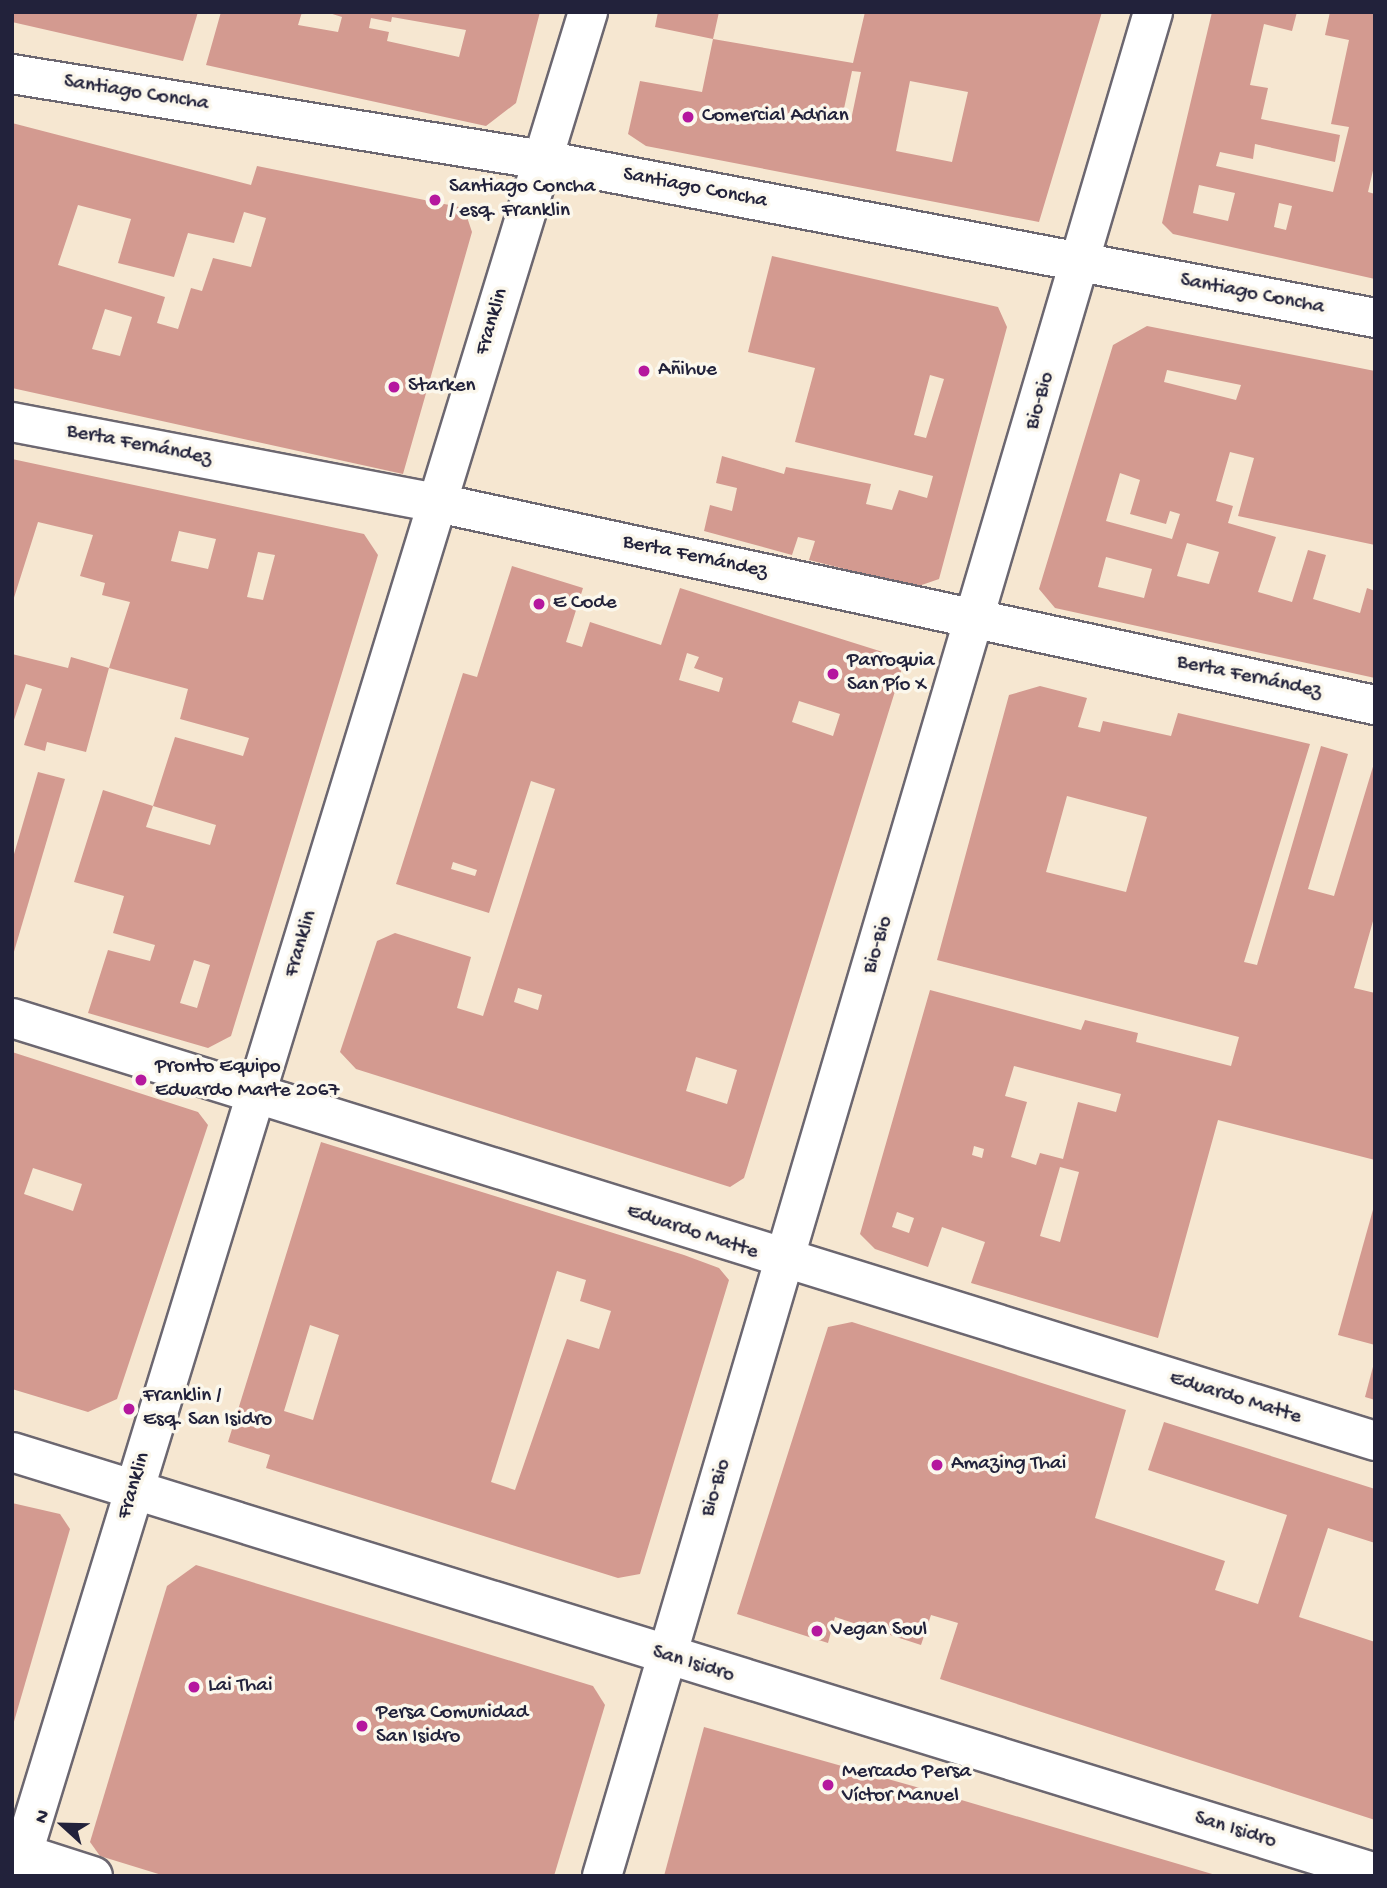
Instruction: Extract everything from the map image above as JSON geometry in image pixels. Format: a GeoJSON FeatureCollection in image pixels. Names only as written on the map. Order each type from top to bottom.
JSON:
{"type":"FeatureCollection","features":[{"type":"Feature","properties":{"kind":"street","name":"Franklin"},"geometry":{"type":"LineString","coordinates":[[17,1860],[134,1490],[588,12]]}},
{"type":"Feature","properties":{"kind":"street","name":"Bio-Bio"},"geometry":{"type":"LineString","coordinates":[[602,1876],[976,619],[1153,12]]}},
{"type":"Feature","properties":{"kind":"street","name":"Santiago Concha"},"geometry":{"type":"LineString","coordinates":[[12,74],[543,160],[1375,318]]}},
{"type":"Feature","properties":{"kind":"street","name":"Berta Fernández"},"geometry":{"type":"LineString","coordinates":[[12,422],[438,503],[1375,705]]}},
{"type":"Feature","properties":{"kind":"street","name":"Eduardo Matte"},"geometry":{"type":"LineString","coordinates":[[12,1018],[256,1092],[784,1263],[1375,1441]]}},
{"type":"Feature","properties":{"kind":"street","name":"San Isidro"},"geometry":{"type":"LineString","coordinates":[[12,1452],[667,1657],[1375,1873]]}},
{"type":"Feature","properties":{"kind":"street"},"geometry":{"type":"LineString","coordinates":[[17,1860],[93,1876]]}},
{"type":"Feature","properties":{"kind":"building"},"geometry":{"type":"Polygon","coordinates":[[[12,12],[198,12],[183,61],[12,22],[12,12]]]}},
{"type":"Feature","properties":{"kind":"building"},"geometry":{"type":"Polygon","coordinates":[[[221,12],[302,12],[298,25],[338,32],[342,17],[326,12],[540,12],[516,103],[486,126],[206,65],[221,12]],[[392,17],[391,22],[371,18],[369,28],[389,32],[387,41],[459,57],[466,30],[392,17]]]}},
{"type":"Feature","properties":{"kind":"building"},"geometry":{"type":"Polygon","coordinates":[[[658,12],[719,12],[713,39],[655,27],[658,12]]]}},
{"type":"Feature","properties":{"kind":"building"},"geometry":{"type":"Polygon","coordinates":[[[865,12],[1102,12],[1039,222],[646,146],[628,134],[640,81],[702,92],[713,39],[853,63],[865,12]],[[852,71],[842,118],[851,120],[861,72],[852,71]],[[910,81],[896,151],[952,162],[968,92],[910,81]]]}},
{"type":"Feature","properties":{"kind":"building"},"geometry":{"type":"Polygon","coordinates":[[[1212,12],[1297,12],[1292,31],[1264,24],[1250,85],[1268,88],[1261,119],[1340,135],[1335,162],[1255,144],[1253,159],[1220,152],[1216,166],[1333,192],[1349,127],[1331,124],[1349,40],[1325,35],[1330,12],[1375,12],[1375,162],[1368,192],[1375,194],[1375,279],[1173,234],[1162,223],[1212,12]],[[1199,185],[1193,213],[1228,221],[1235,193],[1199,185]],[[1279,203],[1274,227],[1286,230],[1292,206],[1279,203]]]}},
{"type":"Feature","properties":{"kind":"building"},"geometry":{"type":"Polygon","coordinates":[[[12,123],[251,185],[257,166],[464,208],[472,232],[403,474],[12,388],[12,123]],[[78,205],[58,265],[165,297],[157,323],[178,329],[191,288],[202,291],[213,258],[251,267],[266,218],[244,212],[234,243],[188,233],[174,277],[118,263],[131,219],[78,205]],[[105,309],[92,349],[120,356],[132,317],[105,309]]]}},
{"type":"Feature","properties":{"kind":"building"},"geometry":{"type":"Polygon","coordinates":[[[772,256],[998,307],[1007,327],[939,579],[916,587],[809,560],[815,541],[798,537],[792,555],[704,531],[710,505],[732,511],[737,488],[716,483],[722,456],[784,474],[786,467],[871,484],[866,504],[892,510],[899,490],[927,498],[933,476],[795,442],[815,368],[748,352],[772,256]],[[930,375],[914,435],[926,438],[944,379],[930,375]]]}},
{"type":"Feature","properties":{"kind":"building"},"geometry":{"type":"Polygon","coordinates":[[[1147,326],[1375,371],[1375,545],[1238,516],[1254,458],[1230,452],[1216,501],[1233,506],[1228,523],[1276,537],[1258,592],[1292,602],[1308,550],[1326,555],[1313,599],[1360,613],[1367,588],[1375,591],[1375,678],[1055,608],[1039,589],[1113,345],[1147,326]],[[1167,370],[1164,382],[1236,400],[1241,385],[1167,370]],[[1120,473],[1106,521],[1172,539],[1180,514],[1170,511],[1166,524],[1130,514],[1140,480],[1120,473]],[[1187,543],[1177,576],[1209,584],[1219,552],[1187,543]],[[1106,557],[1098,587],[1144,598],[1152,569],[1106,557]]]}},
{"type":"Feature","properties":{"kind":"building"},"geometry":{"type":"Polygon","coordinates":[[[12,459],[364,534],[378,555],[231,1036],[208,1048],[88,1013],[108,950],[150,961],[155,945],[113,933],[124,896],[74,882],[103,790],[153,806],[175,737],[243,756],[249,738],[180,719],[188,689],[109,668],[130,602],[102,595],[105,583],[80,576],[93,535],[38,522],[12,604],[12,459]],[[179,531],[171,561],[208,569],[216,539],[179,531]],[[258,552],[247,597],[263,600],[275,555],[258,552]],[[153,806],[146,827],[210,845],[216,825],[153,806]],[[194,960],[180,1003],[197,1008],[210,965],[194,960]]]}},
{"type":"Feature","properties":{"kind":"building"},"geometry":{"type":"Polygon","coordinates":[[[512,566],[583,588],[566,642],[582,647],[590,622],[661,645],[680,588],[905,659],[744,1178],[730,1187],[356,1069],[340,1052],[377,941],[395,933],[471,957],[457,1008],[483,1016],[555,789],[531,781],[489,913],[396,884],[463,673],[477,677],[512,566]],[[687,653],[679,680],[719,692],[723,678],[694,668],[699,657],[687,653]],[[799,701],[792,722],[833,736],[840,714],[799,701]],[[453,862],[451,869],[475,876],[477,870],[453,862]],[[518,988],[514,1002],[538,1010],[542,995],[518,988]],[[696,1057],[686,1091],[727,1104],[737,1070],[696,1057]]]}},
{"type":"Feature","properties":{"kind":"building"},"geometry":{"type":"Polygon","coordinates":[[[12,654],[68,668],[71,657],[109,668],[86,752],[47,742],[45,751],[24,745],[42,689],[26,684],[12,726],[12,654]]]}},
{"type":"Feature","properties":{"kind":"building"},"geometry":{"type":"Polygon","coordinates":[[[1040,686],[1087,698],[1078,727],[1100,732],[1103,721],[1171,736],[1178,713],[1310,744],[1244,962],[1257,965],[1321,746],[1348,754],[1308,889],[1334,896],[1375,760],[1375,914],[1354,988],[1375,993],[1375,1160],[1218,1120],[1158,1338],[971,1283],[985,1242],[942,1227],[928,1267],[875,1249],[860,1234],[930,990],[1081,1030],[1085,1020],[1138,1033],[1136,1042],[1231,1066],[1239,1037],[937,960],[1009,695],[1040,686]],[[1067,796],[1046,872],[1126,892],[1147,817],[1067,796]],[[1014,1066],[1005,1096],[1027,1102],[1011,1157],[1036,1165],[1040,1153],[1063,1159],[1078,1102],[1116,1112],[1121,1094],[1014,1066]],[[974,1146],[972,1155],[982,1158],[984,1149],[974,1146]],[[1060,1167],[1040,1236],[1060,1242],[1079,1172],[1060,1167]],[[897,1212],[892,1227],[909,1233],[914,1218],[897,1212]]]}},
{"type":"Feature","properties":{"kind":"building"},"geometry":{"type":"Polygon","coordinates":[[[38,772],[65,779],[13,955],[12,861],[38,772]]]}},
{"type":"Feature","properties":{"kind":"building"},"geometry":{"type":"Polygon","coordinates":[[[12,1052],[198,1112],[208,1125],[117,1399],[88,1412],[12,1389],[12,1052]],[[33,1168],[24,1194],[73,1211],[82,1184],[33,1168]]]}},
{"type":"Feature","properties":{"kind":"building"},"geometry":{"type":"Polygon","coordinates":[[[321,1142],[684,1255],[719,1268],[729,1280],[640,1574],[618,1578],[266,1468],[270,1455],[228,1442],[321,1142]],[[557,1271],[491,1482],[515,1490],[567,1339],[599,1349],[611,1311],[580,1301],[586,1280],[557,1271]],[[310,1325],[284,1411],[313,1420],[339,1335],[310,1325]]]}},
{"type":"Feature","properties":{"kind":"building"},"geometry":{"type":"Polygon","coordinates":[[[1375,1206],[1375,1345],[1338,1335],[1375,1206]]]}},
{"type":"Feature","properties":{"kind":"building"},"geometry":{"type":"Polygon","coordinates":[[[852,1322],[1126,1410],[1095,1518],[1225,1561],[1215,1590],[1258,1604],[1287,1515],[1148,1470],[1164,1422],[1375,1489],[1375,1543],[1328,1528],[1299,1617],[1375,1642],[1375,1820],[940,1679],[958,1623],[931,1615],[921,1645],[835,1617],[828,1643],[737,1614],[828,1327],[852,1322]]]}},
{"type":"Feature","properties":{"kind":"building"},"geometry":{"type":"Polygon","coordinates":[[[1375,1363],[1375,1400],[1365,1397],[1375,1363]]]}},
{"type":"Feature","properties":{"kind":"building"},"geometry":{"type":"Polygon","coordinates":[[[12,1503],[60,1514],[70,1529],[13,1725],[12,1503]]]}},
{"type":"Feature","properties":{"kind":"building","name":"Persa Comunidad San Isidro"},"geometry":{"type":"Polygon","coordinates":[[[196,1565],[593,1686],[605,1705],[554,1876],[165,1876],[100,1856],[90,1842],[167,1586],[196,1565]]]}},
{"type":"Feature","properties":{"kind":"building","name":"Mercado Persa Víctor Manuel"},"geometry":{"type":"Polygon","coordinates":[[[704,1727],[941,1794],[1219,1876],[664,1876],[704,1727]]]}},
{"type":"Feature","properties":{"kind":"place","name":"Comercial Adrian"},"geometry":{"type":"Point","coordinates":[688,117]}},
{"type":"Feature","properties":{"kind":"place","name":"Santiago Concha / esq. Franklin"},"geometry":{"type":"Point","coordinates":[435,200]}},
{"type":"Feature","properties":{"kind":"place","name":"Añihue"},"geometry":{"type":"Point","coordinates":[644,371]}},
{"type":"Feature","properties":{"kind":"place","name":"Starken"},"geometry":{"type":"Point","coordinates":[394,387]}},
{"type":"Feature","properties":{"kind":"place","name":"E Code"},"geometry":{"type":"Point","coordinates":[539,604]}},
{"type":"Feature","properties":{"kind":"place","name":"Parroquia San Pío X"},"geometry":{"type":"Point","coordinates":[833,674]}},
{"type":"Feature","properties":{"kind":"place","name":"Pronto Equipo Eduardo Marte 2067"},"geometry":{"type":"Point","coordinates":[141,1080]}},
{"type":"Feature","properties":{"kind":"place","name":"Franklin / Esq. San Isidro"},"geometry":{"type":"Point","coordinates":[129,1409]}},
{"type":"Feature","properties":{"kind":"place","name":"Amazing Thai"},"geometry":{"type":"Point","coordinates":[937,1465]}},
{"type":"Feature","properties":{"kind":"place","name":"Vegan Soul"},"geometry":{"type":"Point","coordinates":[817,1631]}},
{"type":"Feature","properties":{"kind":"place","name":"Lai Thai"},"geometry":{"type":"Point","coordinates":[194,1687]}},
{"type":"Feature","properties":{"kind":"place","name":"Persa Comunidad San Isidro"},"geometry":{"type":"Point","coordinates":[362,1726]}},
{"type":"Feature","properties":{"kind":"place","name":"Mercado Persa Víctor Manuel"},"geometry":{"type":"Point","coordinates":[828,1785]}}]}
